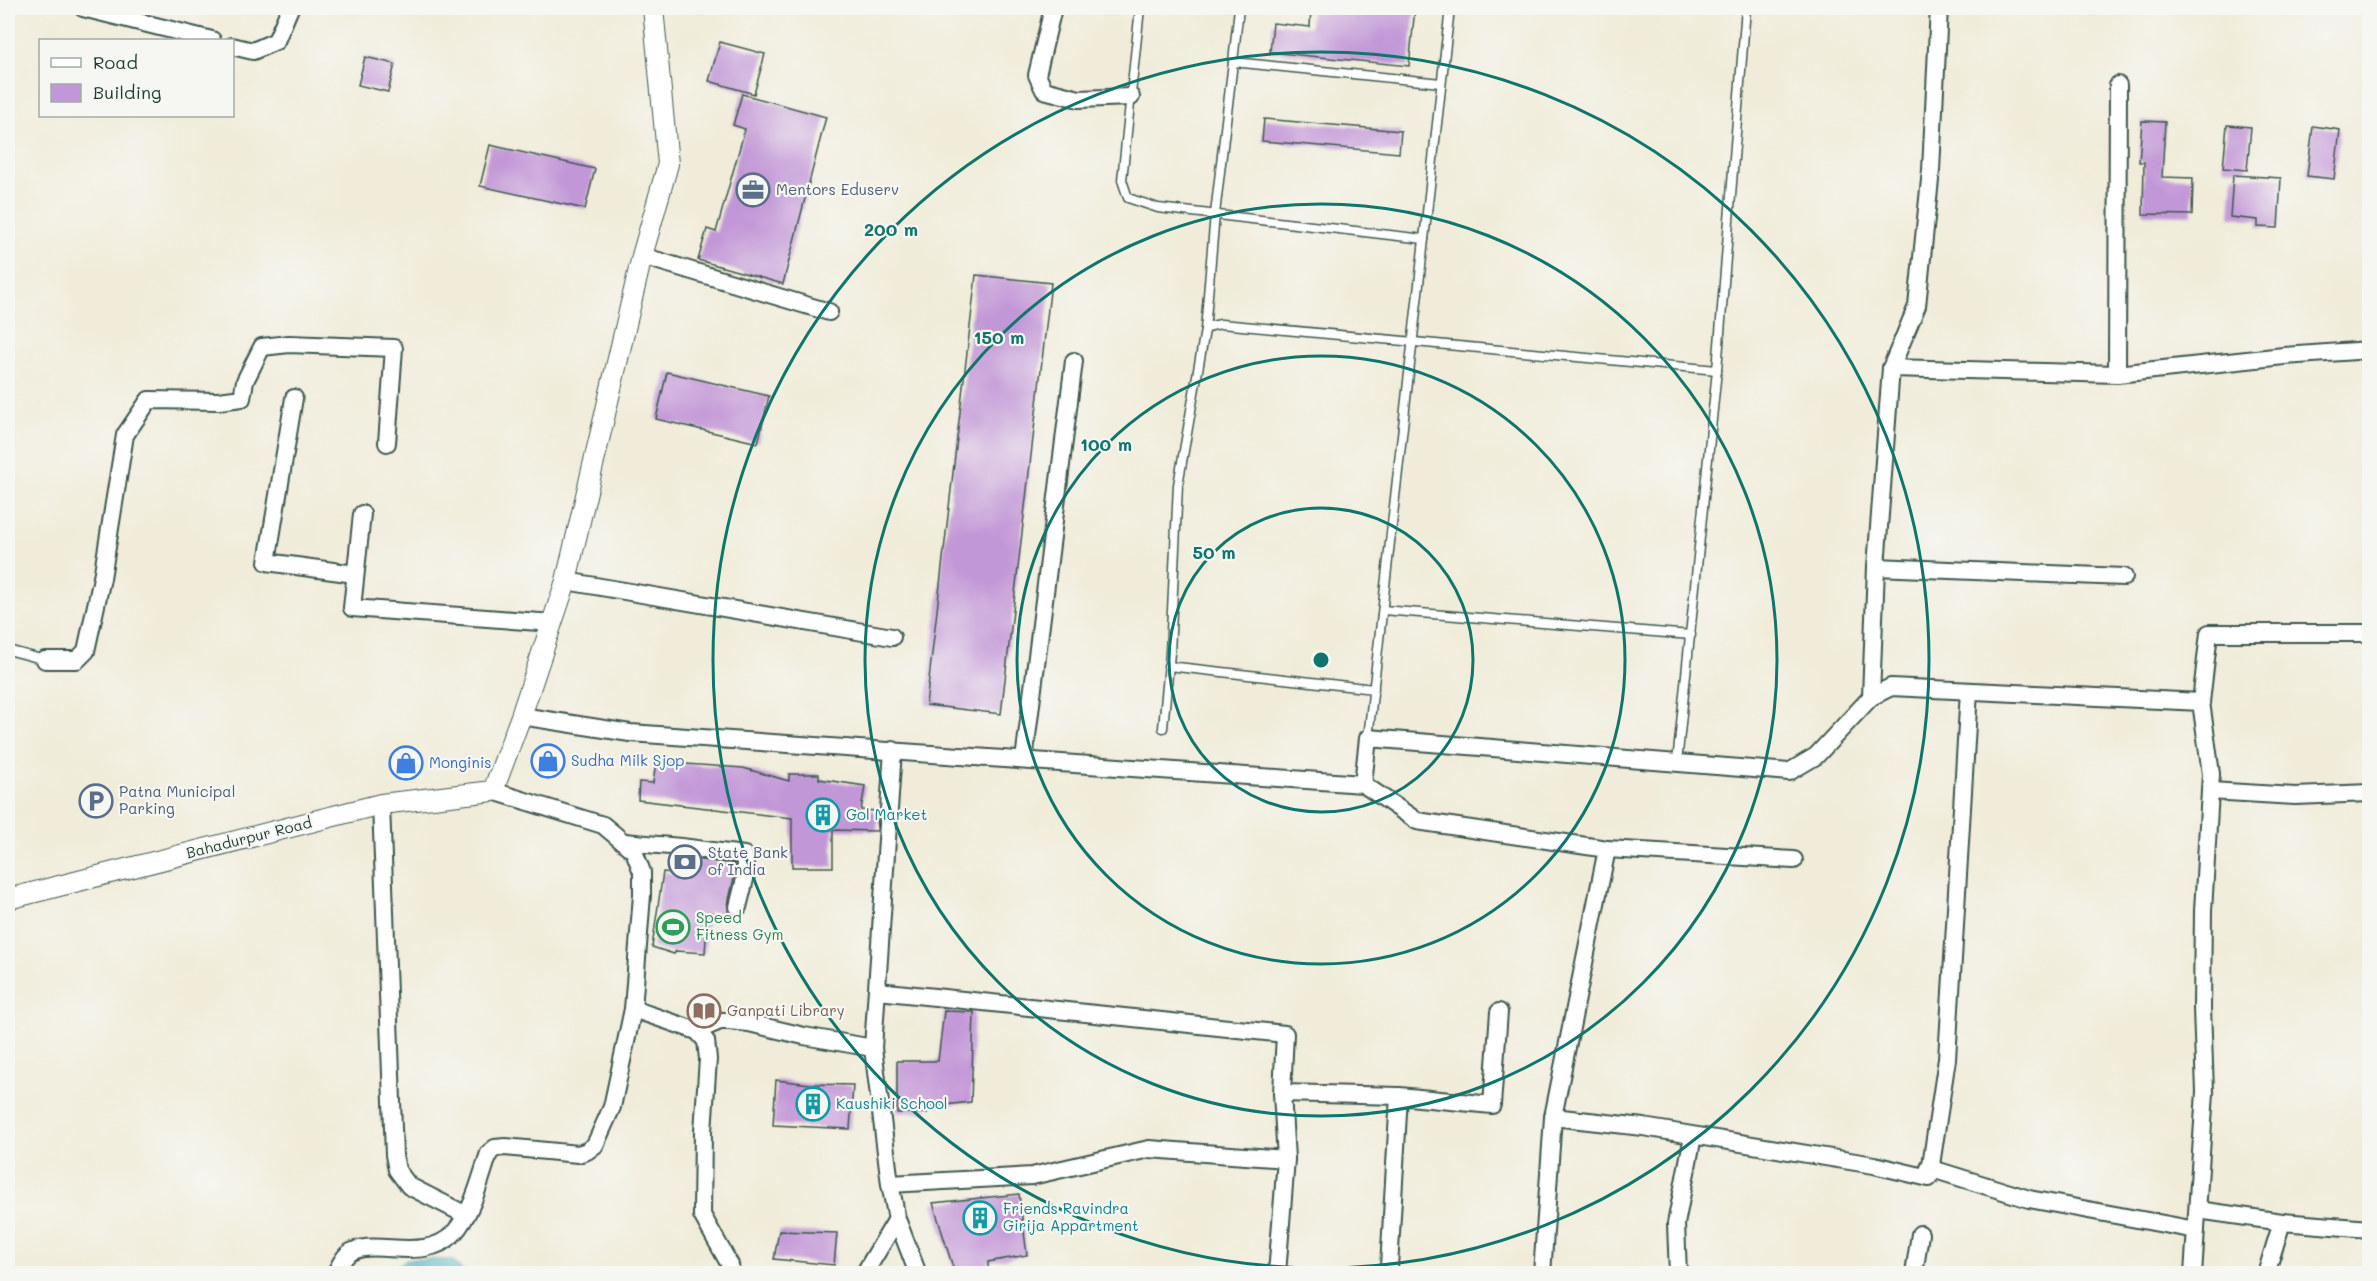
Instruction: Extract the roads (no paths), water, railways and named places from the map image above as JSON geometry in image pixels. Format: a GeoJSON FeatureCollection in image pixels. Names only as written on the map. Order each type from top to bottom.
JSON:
{"type":"FeatureCollection","features":[{"type":"Feature","properties":{"kind":"street"},"geometry":{"type":"LineString","coordinates":[[83,8],[208,39]]}},
{"type":"Feature","properties":{"kind":"street"},"geometry":{"type":"LineString","coordinates":[[234,46],[253,51],[276,41],[290,8]]}},
{"type":"Feature","properties":{"kind":"street"},"geometry":{"type":"LineString","coordinates":[[335,1274],[340,1262],[348,1254],[359,1249],[422,1249],[453,1234],[466,1215],[489,1153],[495,1148],[578,1154],[587,1151],[594,1145],[612,1107],[633,1009],[642,895],[642,872],[634,850],[603,825],[493,791],[521,716],[566,581],[642,256],[668,164],[653,8]]}},
{"type":"Feature","properties":{"kind":"street"},"geometry":{"type":"LineString","coordinates":[[1053,8],[1037,75],[1044,90],[1079,99],[1131,97]]}},
{"type":"Feature","properties":{"kind":"street"},"geometry":{"type":"LineString","coordinates":[[1871,697],[1876,567],[1891,368],[1917,306],[1931,170],[1939,8]]}},
{"type":"Feature","properties":{"kind":"street"},"geometry":{"type":"LineString","coordinates":[[2117,374],[2118,85]]}},
{"type":"Feature","properties":{"kind":"street"},"geometry":{"type":"LineString","coordinates":[[642,256],[829,312]]}},
{"type":"Feature","properties":{"kind":"street"},"geometry":{"type":"LineString","coordinates":[[45,660],[77,660],[86,651],[102,578],[125,435],[149,400],[219,401],[242,398],[245,381],[262,347],[289,344],[394,348],[387,442]]}},
{"type":"Feature","properties":{"kind":"street"},"geometry":{"type":"LineString","coordinates":[[1891,368],[2117,374],[2284,356],[2370,350]]}},
{"type":"Feature","properties":{"kind":"street"},"geometry":{"type":"LineString","coordinates":[[1024,760],[1074,362]]}},
{"type":"Feature","properties":{"kind":"street"},"geometry":{"type":"LineString","coordinates":[[294,398],[267,562],[355,574]]}},
{"type":"Feature","properties":{"kind":"street"},"geometry":{"type":"LineString","coordinates":[[362,514],[352,608],[553,623]]}},
{"type":"Feature","properties":{"kind":"street"},"geometry":{"type":"LineString","coordinates":[[1876,567],[2124,577]]}},
{"type":"Feature","properties":{"kind":"street"},"geometry":{"type":"LineString","coordinates":[[566,581],[892,637]]}},
{"type":"Feature","properties":{"kind":"street"},"geometry":{"type":"LineString","coordinates":[[2193,1274],[2205,1092],[2202,1008],[2203,911],[2211,774],[2201,702],[2209,633],[2370,633]]}},
{"type":"Feature","properties":{"kind":"street"},"geometry":{"type":"LineString","coordinates":[[1363,784],[1368,738],[1789,772],[1816,756],[1871,697],[1891,687],[2201,702]]}},
{"type":"Feature","properties":{"kind":"street"},"geometry":{"type":"LineString","coordinates":[[1553,1117],[1643,1127],[1874,1165],[1929,1178],[1947,1059],[1969,691]]}},
{"type":"Feature","properties":{"kind":"street"},"geometry":{"type":"LineString","coordinates":[[521,716],[630,733],[1363,784],[1417,821],[1607,849],[1794,860]]}},
{"type":"Feature","properties":{"kind":"street"},"geometry":{"type":"LineString","coordinates":[[893,750],[873,1048],[890,1184],[897,1219],[918,1274]]}},
{"type":"Feature","properties":{"kind":"street","name":"Bahadurpur Road"},"geometry":{"type":"LineString","coordinates":[[8,900],[381,804],[493,791]]}},
{"type":"Feature","properties":{"kind":"street"},"geometry":{"type":"LineString","coordinates":[[2210,791],[2295,796],[2370,793]]}},
{"type":"Feature","properties":{"kind":"street"},"geometry":{"type":"LineString","coordinates":[[381,804],[394,1155],[397,1170],[409,1186],[466,1215]]}},
{"type":"Feature","properties":{"kind":"street"},"geometry":{"type":"LineString","coordinates":[[624,842],[681,846],[744,855],[746,875],[738,908]]}},
{"type":"Feature","properties":{"kind":"street"},"geometry":{"type":"LineString","coordinates":[[1542,1274],[1553,1117],[1607,849]]}},
{"type":"Feature","properties":{"kind":"street"},"geometry":{"type":"LineString","coordinates":[[878,991],[1285,1034],[1282,1093],[1286,1159],[1277,1274]]}},
{"type":"Feature","properties":{"kind":"street"},"geometry":{"type":"LineString","coordinates":[[633,1009],[697,1031],[706,1041],[708,1059],[703,1131],[702,1215],[730,1265],[731,1274]]}},
{"type":"Feature","properties":{"kind":"street"},"geometry":{"type":"LineString","coordinates":[[1282,1093],[1399,1096],[1492,1105],[1499,1012]]}},
{"type":"Feature","properties":{"kind":"street"},"geometry":{"type":"LineString","coordinates":[[697,1031],[720,1021],[739,1022],[873,1048]]}},
{"type":"Feature","properties":{"kind":"street"},"geometry":{"type":"LineString","coordinates":[[1389,1267],[1399,1096]]}},
{"type":"Feature","properties":{"kind":"street"},"geometry":{"type":"LineString","coordinates":[[1678,1274],[1676,1224],[1693,1136]]}},
{"type":"Feature","properties":{"kind":"street"},"geometry":{"type":"LineString","coordinates":[[890,1184],[1032,1176],[1149,1149],[1286,1159]]}},
{"type":"Feature","properties":{"kind":"street"},"geometry":{"type":"LineString","coordinates":[[1929,1168],[2029,1199],[2196,1230]]}},
{"type":"Feature","properties":{"kind":"street"},"geometry":{"type":"LineString","coordinates":[[2198,1210],[2282,1222],[2370,1229]]}},
{"type":"Feature","properties":{"kind":"street"},"geometry":{"type":"LineString","coordinates":[[864,1274],[897,1219]]}},
{"type":"Feature","properties":{"kind":"street"},"geometry":{"type":"LineString","coordinates":[[2266,1274],[2282,1222]]}},
{"type":"Feature","properties":{"kind":"street"},"geometry":{"type":"LineString","coordinates":[[1914,1274],[1920,1234]]}},
{"type":"Feature","properties":{"kind":"lane"},"geometry":{"type":"LineString","coordinates":[[1140,8],[1122,180],[1128,198],[1158,208],[1424,239]]}},
{"type":"Feature","properties":{"kind":"lane"},"geometry":{"type":"LineString","coordinates":[[1162,728],[1168,666],[1178,485],[1205,330],[1215,214],[1239,8]]}},
{"type":"Feature","properties":{"kind":"lane"},"geometry":{"type":"LineString","coordinates":[[1368,738],[1450,8]]}},
{"type":"Feature","properties":{"kind":"lane"},"geometry":{"type":"LineString","coordinates":[[1677,763],[1717,370],[1746,8]]}},
{"type":"Feature","properties":{"kind":"lane"},"geometry":{"type":"LineString","coordinates":[[1233,62],[1441,83]]}},
{"type":"Feature","properties":{"kind":"lane"},"geometry":{"type":"LineString","coordinates":[[1205,330],[1221,324],[1717,370]]}},
{"type":"Feature","properties":{"kind":"lane"},"geometry":{"type":"LineString","coordinates":[[1383,610],[1690,635]]}},
{"type":"Feature","properties":{"kind":"lane"},"geometry":{"type":"LineString","coordinates":[[8,650],[45,660]]}},
{"type":"Feature","properties":{"kind":"lane"},"geometry":{"type":"LineString","coordinates":[[1168,666],[1374,689]]}},
{"type":"Feature","properties":{"kind":"water"},"geometry":{"type":"Polygon","coordinates":[[[407,1259],[452,1260],[464,1273],[389,1273],[407,1259]]]}},
{"type":"Feature","properties":{"kind":"place","name":"Mentors Eduserv"},"geometry":{"type":"Point","coordinates":[753,190]}},
{"type":"Feature","properties":{"kind":"place","name":"Sudha Milk Sjop"},"geometry":{"type":"Point","coordinates":[548,761]}},
{"type":"Feature","properties":{"kind":"place","name":"Monginis"},"geometry":{"type":"Point","coordinates":[406,763]}},
{"type":"Feature","properties":{"kind":"place","name":"Patna Municipal Parking"},"geometry":{"type":"Point","coordinates":[96,801]}},
{"type":"Feature","properties":{"kind":"place","name":"Gol Market"},"geometry":{"type":"Point","coordinates":[823,815]}},
{"type":"Feature","properties":{"kind":"place","name":"State Bank of India"},"geometry":{"type":"Point","coordinates":[685,862]}},
{"type":"Feature","properties":{"kind":"place","name":"Speed Fitness Gym"},"geometry":{"type":"Point","coordinates":[673,927]}},
{"type":"Feature","properties":{"kind":"place","name":"Ganpati Library"},"geometry":{"type":"Point","coordinates":[704,1011]}},
{"type":"Feature","properties":{"kind":"place","name":"Kaushiki School"},"geometry":{"type":"Point","coordinates":[813,1104]}},
{"type":"Feature","properties":{"kind":"place","name":"Friends Ravindra Girija Appartment"},"geometry":{"type":"Point","coordinates":[980,1218]}}]}
